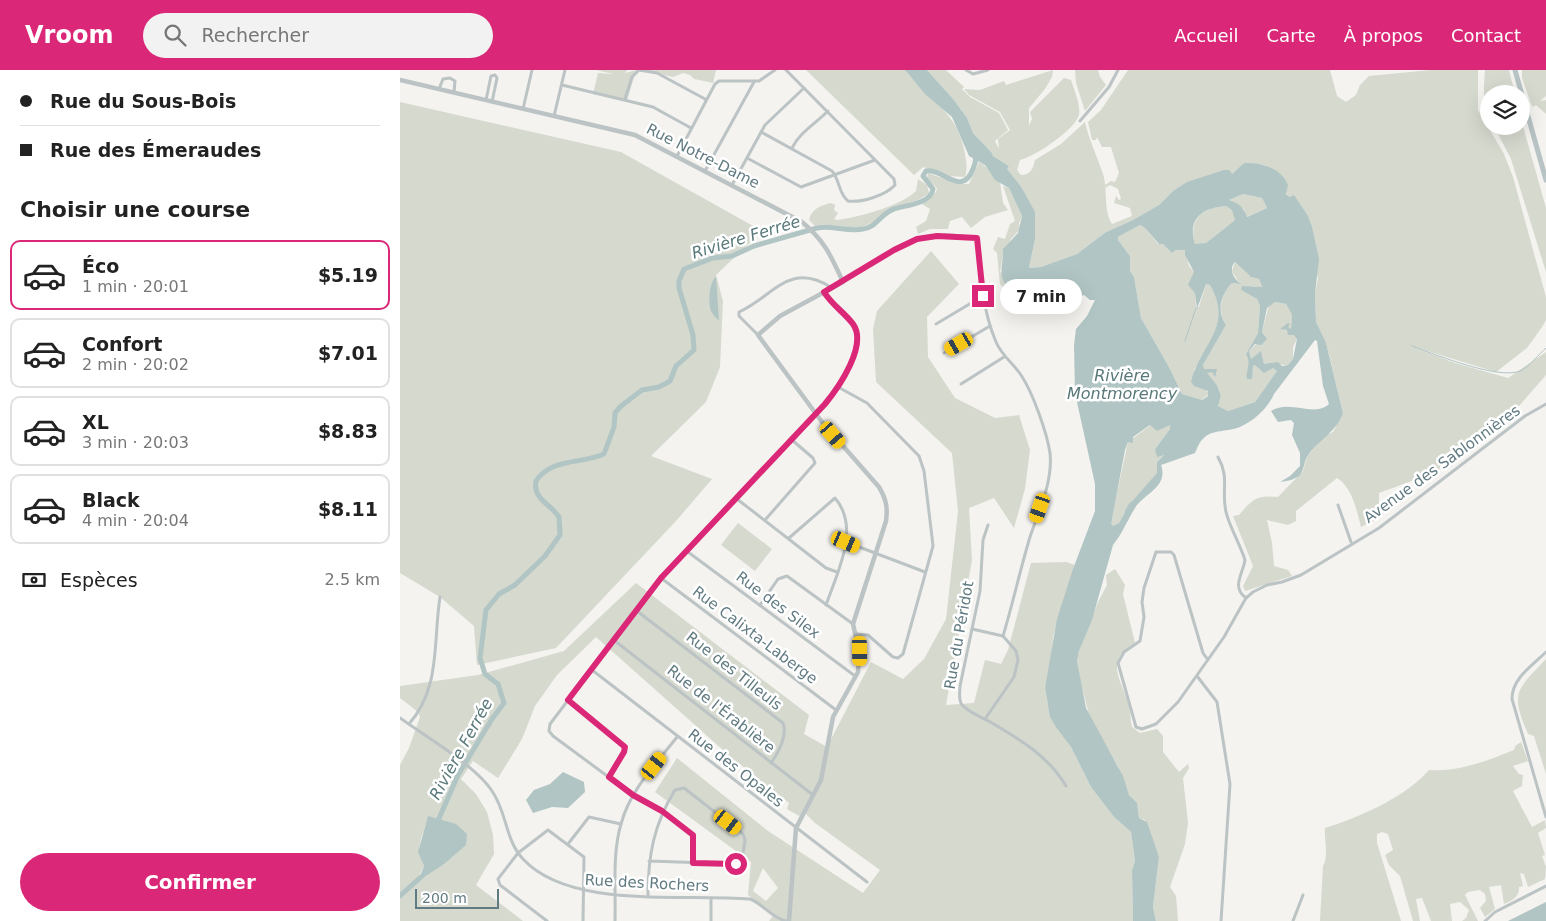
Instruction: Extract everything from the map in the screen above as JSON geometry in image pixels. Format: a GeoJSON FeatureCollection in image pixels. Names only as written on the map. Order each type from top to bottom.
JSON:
{"type":"FeatureCollection","features":[{"type":"Feature","properties":{"kind":"main road"},"geometry":{"type":"LineString","coordinates":[[1515,70],[1546,180]]}},
{"type":"Feature","properties":{"kind":"street"},"geometry":{"type":"LineString","coordinates":[[523,109],[532,70]]}},
{"type":"Feature","properties":{"kind":"street"},"geometry":{"type":"LineString","coordinates":[[554,116],[565,70]]}},
{"type":"Feature","properties":{"kind":"street"},"geometry":{"type":"LineString","coordinates":[[625,99],[632,77],[639,70],[657,73],[706,99]]}},
{"type":"Feature","properties":{"kind":"street"},"geometry":{"type":"LineString","coordinates":[[677,156],[712,87],[719,81],[754,82],[763,80],[775,70]]}},
{"type":"Feature","properties":{"kind":"street"},"geometry":{"type":"LineString","coordinates":[[761,132],[826,167],[835,174],[842,194],[848,201],[871,198],[894,187],[895,182],[875,160],[786,70]]}},
{"type":"Feature","properties":{"kind":"street"},"geometry":{"type":"LineString","coordinates":[[966,70],[973,74],[988,70]]}},
{"type":"Feature","properties":{"kind":"street"},"geometry":{"type":"LineString","coordinates":[[1080,121],[1109,87],[1118,70]]}},
{"type":"Feature","properties":{"kind":"street"},"geometry":{"type":"LineString","coordinates":[[486,100],[491,76],[495,74],[497,78],[492,102]]}},
{"type":"Feature","properties":{"kind":"street"},"geometry":{"type":"LineString","coordinates":[[439,89],[443,79],[450,78],[455,81],[454,92]]}},
{"type":"Feature","properties":{"kind":"street","name":"Rue Notre-Dame"},"geometry":{"type":"LineString","coordinates":[[400,80],[635,135],[808,227],[815,232],[828,249],[843,282]]}},
{"type":"Feature","properties":{"kind":"street"},"geometry":{"type":"LineString","coordinates":[[705,171],[754,82]]}},
{"type":"Feature","properties":{"kind":"street"},"geometry":{"type":"LineString","coordinates":[[562,85],[653,107],[691,128]]}},
{"type":"Feature","properties":{"kind":"street"},"geometry":{"type":"LineString","coordinates":[[732,185],[769,120],[781,112],[804,88]]}},
{"type":"Feature","properties":{"kind":"street"},"geometry":{"type":"LineString","coordinates":[[792,148],[800,134],[812,127],[828,111]]}},
{"type":"Feature","properties":{"kind":"street"},"geometry":{"type":"LineString","coordinates":[[747,158],[796,186],[805,186],[875,160]]}},
{"type":"Feature","properties":{"kind":"street"},"geometry":{"type":"LineString","coordinates":[[758,335],[780,316],[843,282],[894,250],[917,239],[937,236],[977,238],[983,296],[990,326],[1004,357],[1021,375],[1026,384],[1048,444],[1050,463],[1050,478],[1030,538],[1004,636]]}},
{"type":"Feature","properties":{"kind":"street"},"geometry":{"type":"LineString","coordinates":[[788,921],[796,828],[824,769],[836,710],[855,676],[860,662],[853,624],[886,521],[887,503],[884,495],[816,414],[758,335],[739,316],[739,312],[755,304],[784,281],[809,279],[832,288]]}},
{"type":"Feature","properties":{"kind":"street"},"geometry":{"type":"LineString","coordinates":[[693,863],[693,835],[662,811],[633,795],[549,731],[550,724],[615,641],[661,578],[688,552],[792,440],[838,387],[857,348],[858,333],[854,325],[832,304],[824,292]]}},
{"type":"Feature","properties":{"kind":"street"},"geometry":{"type":"LineString","coordinates":[[936,324],[983,296]]}},
{"type":"Feature","properties":{"kind":"street"},"geometry":{"type":"LineString","coordinates":[[944,353],[990,326]]}},
{"type":"Feature","properties":{"kind":"street"},"geometry":{"type":"LineString","coordinates":[[961,384],[1004,357]]}},
{"type":"Feature","properties":{"kind":"street"},"geometry":{"type":"LineString","coordinates":[[838,387],[867,403],[914,450],[922,462],[933,546],[901,656],[893,657],[864,633],[856,634]]}},
{"type":"Feature","properties":{"kind":"street","name":"Avenue des Sablonnières"},"geometry":{"type":"LineString","coordinates":[[1246,598],[1260,588],[1301,575],[1351,542],[1379,528],[1525,416],[1546,404]]}},
{"type":"Feature","properties":{"kind":"street"},"geometry":{"type":"LineString","coordinates":[[765,520],[815,463],[814,458],[792,440]]}},
{"type":"Feature","properties":{"kind":"street"},"geometry":{"type":"LineString","coordinates":[[1208,660],[1203,653],[1174,555],[1171,552],[1156,552],[1144,588],[1144,617],[1140,641],[1124,652],[1118,664],[1136,727],[1142,729],[1156,724],[1178,702],[1197,676],[1233,624],[1246,598],[1241,594],[1238,580],[1245,560],[1227,515],[1224,501],[1225,471],[1218,457]]}},
{"type":"Feature","properties":{"kind":"street"},"geometry":{"type":"LineString","coordinates":[[789,538],[835,498],[841,506],[847,529],[846,542],[826,605]]}},
{"type":"Feature","properties":{"kind":"street"},"geometry":{"type":"LineString","coordinates":[[737,499],[826,568],[837,572]]}},
{"type":"Feature","properties":{"kind":"street","name":"Avenue des Sablonnières"},"geometry":{"type":"LineString","coordinates":[[1338,505],[1351,542]]}},
{"type":"Feature","properties":{"kind":"street","name":"Rue du Péridot"},"geometry":{"type":"LineString","coordinates":[[988,525],[983,540],[980,591],[959,699],[967,708],[1048,761],[1066,786]]}},
{"type":"Feature","properties":{"kind":"street"},"geometry":{"type":"LineString","coordinates":[[846,542],[925,572]]}},
{"type":"Feature","properties":{"kind":"street","name":"Rue des Silex"},"geometry":{"type":"LineString","coordinates":[[688,552],[855,676]]}},
{"type":"Feature","properties":{"kind":"street"},"geometry":{"type":"LineString","coordinates":[[760,605],[778,579],[783,576],[790,578],[853,624]]}},
{"type":"Feature","properties":{"kind":"street","name":"Rue Calixta-Laberge"},"geometry":{"type":"LineString","coordinates":[[661,578],[836,710]]}},
{"type":"Feature","properties":{"kind":"street"},"geometry":{"type":"LineString","coordinates":[[409,724],[420,711],[428,688],[437,649],[440,597]]}},
{"type":"Feature","properties":{"kind":"street","name":"Rue des Tilleuls"},"geometry":{"type":"LineString","coordinates":[[637,611],[783,723],[785,728],[782,740],[777,754],[771,762]]}},
{"type":"Feature","properties":{"kind":"street"},"geometry":{"type":"LineString","coordinates":[[972,629],[1004,636],[1016,652],[1018,669],[1010,684],[985,719]]}},
{"type":"Feature","properties":{"kind":"street","name":"Rue de l'Érablière"},"geometry":{"type":"LineString","coordinates":[[615,641],[813,795]]}},
{"type":"Feature","properties":{"kind":"street"},"geometry":{"type":"LineString","coordinates":[[1546,652],[1518,677],[1512,690],[1512,699],[1546,817]]}},
{"type":"Feature","properties":{"kind":"street","name":"Rue des Opales"},"geometry":{"type":"LineString","coordinates":[[592,670],[867,882]]}},
{"type":"Feature","properties":{"kind":"street"},"geometry":{"type":"LineString","coordinates":[[1197,676],[1217,702],[1230,784],[1221,921]]}},
{"type":"Feature","properties":{"kind":"street"},"geometry":{"type":"LineString","coordinates":[[568,700],[625,747],[609,777]]}},
{"type":"Feature","properties":{"kind":"street","name":"Rue des Rochers"},"geometry":{"type":"LineString","coordinates":[[401,720],[409,724],[487,784],[499,801],[510,839],[518,853],[533,868],[551,880],[584,892],[750,899],[781,920],[788,921]]}},
{"type":"Feature","properties":{"kind":"street"},"geometry":{"type":"LineString","coordinates":[[615,921],[615,894],[621,824],[633,795],[677,737]]}},
{"type":"Feature","properties":{"kind":"street"},"geometry":{"type":"LineString","coordinates":[[648,861],[740,863],[745,840],[743,834],[684,788],[675,790],[662,811],[653,837],[648,861],[648,896]]}},
{"type":"Feature","properties":{"kind":"street"},"geometry":{"type":"LineString","coordinates":[[568,844],[589,817],[621,824]]}},
{"type":"Feature","properties":{"kind":"street"},"geometry":{"type":"LineString","coordinates":[[548,921],[498,882],[499,876],[518,853],[548,830],[584,857],[583,921]]}},
{"type":"Feature","properties":{"kind":"street"},"geometry":{"type":"LineString","coordinates":[[1485,921],[1495,912],[1546,886]]}},
{"type":"Feature","properties":{"kind":"street"},"geometry":{"type":"LineString","coordinates":[[1293,921],[1303,895]]}},
{"type":"Feature","properties":{"kind":"street"},"geometry":{"type":"LineString","coordinates":[[711,898],[711,921]]}},
{"type":"Feature","properties":{"kind":"shaded area"},"geometry":{"type":"Polygon","coordinates":[[[596,70],[627,70],[625,73],[636,70],[627,101],[593,94],[598,73],[614,74],[596,70]]]}},
{"type":"Feature","properties":{"kind":"shaded area"},"geometry":{"type":"Polygon","coordinates":[[[643,70],[716,70],[713,83],[694,79],[690,75],[683,73],[673,77],[643,70]]]}},
{"type":"Feature","properties":{"kind":"shaded area"},"geometry":{"type":"Polygon","coordinates":[[[806,70],[905,70],[956,127],[965,154],[967,168],[965,177],[949,176],[923,167],[914,175],[806,70]]]}},
{"type":"Feature","properties":{"kind":"shaded area"},"geometry":{"type":"Polygon","coordinates":[[[927,70],[946,70],[964,87],[962,89],[970,97],[999,113],[1008,130],[995,141],[999,149],[998,139],[1010,130],[1000,112],[969,95],[964,89],[980,90],[1004,81],[1006,85],[1053,70],[1052,77],[1045,89],[1029,108],[1029,126],[1032,119],[1030,112],[1064,78],[1071,80],[1079,107],[1079,115],[1076,121],[1053,142],[1035,154],[1020,160],[1017,170],[1021,175],[1029,172],[1035,160],[1061,144],[1085,122],[1105,185],[1111,181],[1115,182],[1119,173],[1111,147],[1102,147],[1097,137],[1096,140],[1092,140],[1088,122],[1101,110],[1128,70],[1330,70],[1337,96],[1346,102],[1356,95],[1360,85],[1369,76],[1431,70],[1478,70],[1480,135],[1493,135],[1504,154],[1513,177],[1546,297],[1546,320],[1527,348],[1496,372],[1414,347],[1455,363],[1508,378],[1546,352],[1546,375],[1519,406],[1485,436],[1436,472],[1379,493],[1379,518],[1361,527],[1350,493],[1347,487],[1337,478],[1296,511],[1296,521],[1288,525],[1267,520],[1274,566],[1288,570],[1292,576],[1245,591],[1243,586],[1253,566],[1233,516],[1239,515],[1255,499],[1278,497],[1303,471],[1307,457],[1324,436],[1333,432],[1343,413],[1328,350],[1316,322],[1315,293],[1318,278],[1281,175],[1264,165],[1244,163],[1232,174],[1173,191],[1159,205],[1133,220],[1106,232],[1077,254],[1041,267],[1029,268],[1035,239],[1035,213],[1022,188],[1006,169],[1009,166],[993,156],[973,133],[967,118],[954,100],[927,70]],[[1110,185],[1105,188],[1108,213],[1112,224],[1132,216],[1130,208],[1114,203],[1116,196],[1119,200],[1121,199],[1118,189],[1110,185]]]}},
{"type":"Feature","properties":{"kind":"shaded area"},"geometry":{"type":"Polygon","coordinates":[[[1075,70],[1098,70],[1100,77],[1106,85],[1085,111],[1076,83],[1075,70]]]}},
{"type":"Feature","properties":{"kind":"shaded area"},"geometry":{"type":"Polygon","coordinates":[[[1485,70],[1509,70],[1513,85],[1484,85],[1485,70]]]}},
{"type":"Feature","properties":{"kind":"shaded area"},"geometry":{"type":"Polygon","coordinates":[[[1522,70],[1546,70],[1546,96],[1540,101],[1546,100],[1546,114],[1536,105],[1533,107],[1531,104],[1530,85],[1524,85],[1522,70]]]}},
{"type":"Feature","properties":{"kind":"shaded area"},"geometry":{"type":"Polygon","coordinates":[[[400,102],[621,152],[762,231],[716,275],[723,301],[720,367],[706,402],[651,456],[712,479],[676,521],[556,648],[477,665],[474,626],[440,597],[400,573],[400,102]]]}},
{"type":"Feature","properties":{"kind":"shaded area"},"geometry":{"type":"Polygon","coordinates":[[[1499,135],[1525,135],[1546,208],[1546,272],[1511,159],[1499,135]]]}},
{"type":"Feature","properties":{"kind":"shaded area"},"geometry":{"type":"Polygon","coordinates":[[[979,162],[1000,182],[1003,203],[1008,210],[985,217],[971,228],[962,217],[950,221],[948,229],[930,229],[918,234],[916,227],[926,221],[930,209],[922,204],[936,192],[937,188],[927,179],[928,173],[945,179],[960,180],[963,184],[969,184],[979,162]]]}},
{"type":"Feature","properties":{"kind":"shaded area"},"geometry":{"type":"Polygon","coordinates":[[[918,179],[927,185],[929,193],[915,201],[890,209],[865,226],[815,226],[809,220],[814,210],[831,203],[835,205],[834,210],[838,213],[834,219],[838,220],[890,206],[916,191],[918,179]]]}},
{"type":"Feature","properties":{"kind":"shaded area"},"geometry":{"type":"Polygon","coordinates":[[[1003,186],[1009,188],[1022,216],[1019,223],[1020,229],[1011,239],[1003,254],[1000,272],[1031,293],[1036,291],[1060,291],[1068,288],[1062,293],[1043,295],[1038,308],[1027,303],[1034,301],[1036,296],[1020,301],[1009,299],[1011,296],[1000,284],[997,253],[993,249],[998,237],[1005,239],[1010,224],[1015,221],[1003,186]]]}},
{"type":"Feature","properties":{"kind":"shaded area"},"geometry":{"type":"Polygon","coordinates":[[[1243,194],[1262,198],[1267,208],[1246,217],[1244,209],[1229,200],[1243,194]]]}},
{"type":"Feature","properties":{"kind":"shaded area"},"geometry":{"type":"Polygon","coordinates":[[[1226,206],[1233,210],[1235,220],[1206,243],[1195,245],[1194,228],[1199,216],[1210,209],[1226,206]]]}},
{"type":"Feature","properties":{"kind":"shaded area"},"geometry":{"type":"Polygon","coordinates":[[[1140,225],[1145,228],[1158,244],[1163,244],[1172,253],[1176,250],[1185,250],[1189,266],[1194,272],[1196,307],[1199,307],[1206,284],[1210,285],[1216,297],[1218,319],[1216,329],[1207,349],[1194,370],[1209,394],[1201,400],[1182,394],[1141,318],[1134,277],[1130,271],[1130,256],[1118,240],[1118,237],[1140,225]]]}},
{"type":"Feature","properties":{"kind":"shaded area"},"geometry":{"type":"Polygon","coordinates":[[[931,251],[959,284],[927,317],[928,357],[955,398],[995,418],[1019,415],[1030,450],[1025,489],[1014,528],[994,498],[969,508],[972,560],[946,705],[974,703],[985,660],[1001,664],[1008,650],[1031,563],[1066,562],[1075,565],[1053,637],[1051,664],[1045,688],[1047,701],[1051,717],[1071,747],[1091,787],[1114,817],[1131,832],[1135,861],[1132,870],[1133,921],[769,921],[773,916],[748,895],[751,862],[655,792],[677,758],[768,831],[863,893],[880,870],[815,823],[804,812],[799,816],[787,809],[789,803],[732,758],[596,637],[557,675],[535,706],[522,739],[498,778],[473,761],[461,779],[476,794],[487,812],[493,835],[494,854],[476,885],[523,921],[400,921],[400,765],[409,748],[420,717],[418,712],[400,698],[400,686],[478,675],[564,651],[636,583],[809,715],[804,734],[827,747],[871,662],[903,679],[924,659],[946,619],[958,511],[952,453],[876,382],[873,329],[877,311],[931,251]],[[428,817],[420,847],[424,866],[418,877],[444,864],[428,817]],[[763,868],[753,891],[766,901],[778,888],[763,868]]]}},
{"type":"Feature","properties":{"kind":"shaded area"},"geometry":{"type":"Polygon","coordinates":[[[1235,262],[1251,277],[1259,279],[1262,288],[1253,286],[1241,290],[1257,299],[1260,306],[1258,333],[1246,354],[1249,361],[1249,370],[1252,373],[1253,366],[1256,364],[1264,370],[1274,368],[1277,371],[1255,402],[1228,411],[1218,406],[1221,396],[1217,385],[1206,373],[1215,369],[1203,369],[1203,365],[1226,325],[1221,308],[1225,293],[1232,283],[1240,284],[1232,271],[1235,262]]]}},
{"type":"Feature","properties":{"kind":"shaded area"},"geometry":{"type":"Polygon","coordinates":[[[1275,302],[1286,304],[1292,315],[1291,329],[1281,329],[1287,330],[1297,339],[1293,347],[1293,359],[1288,365],[1264,364],[1261,352],[1251,359],[1249,351],[1265,336],[1262,332],[1269,305],[1275,302]]]}},
{"type":"Feature","properties":{"kind":"shaded area"},"geometry":{"type":"Polygon","coordinates":[[[1151,425],[1170,425],[1170,429],[1155,449],[1165,454],[1157,462],[1157,473],[1150,483],[1129,505],[1119,523],[1113,526],[1110,525],[1128,442],[1151,425]]]}},
{"type":"Feature","properties":{"kind":"shaded area"},"geometry":{"type":"Polygon","coordinates":[[[738,523],[772,549],[755,571],[721,545],[738,523]]]}},
{"type":"Feature","properties":{"kind":"shaded area"},"geometry":{"type":"Polygon","coordinates":[[[1115,569],[1125,585],[1123,594],[1135,643],[1119,657],[1117,664],[1117,672],[1130,710],[1132,727],[1140,733],[1157,729],[1163,736],[1163,752],[1179,772],[1188,764],[1189,768],[1183,778],[1188,823],[1185,844],[1170,887],[1176,896],[1178,921],[1156,921],[1153,907],[1159,857],[1145,820],[1139,818],[1137,804],[1129,795],[1118,766],[1090,718],[1080,680],[1077,661],[1079,651],[1098,602],[1107,585],[1106,575],[1115,569]]]}},
{"type":"Feature","properties":{"kind":"shaded area"},"geometry":{"type":"Polygon","coordinates":[[[1546,659],[1546,774],[1534,736],[1528,734],[1522,720],[1518,700],[1522,686],[1546,659]]]}},
{"type":"Feature","properties":{"kind":"shaded area"},"geometry":{"type":"Polygon","coordinates":[[[1521,742],[1528,761],[1513,766],[1519,774],[1523,775],[1522,786],[1513,791],[1532,827],[1545,820],[1546,828],[1538,833],[1545,855],[1542,856],[1546,867],[1545,879],[1528,887],[1524,874],[1520,873],[1523,886],[1519,887],[1515,898],[1504,904],[1501,885],[1489,887],[1495,909],[1485,917],[1480,908],[1486,901],[1485,894],[1480,890],[1468,892],[1465,895],[1478,921],[1462,921],[1466,918],[1469,910],[1460,902],[1450,904],[1452,921],[1431,921],[1422,898],[1416,899],[1420,921],[1413,921],[1400,876],[1389,865],[1385,855],[1393,850],[1388,834],[1382,832],[1377,834],[1377,843],[1401,921],[1320,921],[1323,866],[1326,852],[1325,828],[1352,819],[1395,798],[1429,770],[1451,769],[1483,762],[1514,750],[1515,746],[1521,742]]]}},
{"type":"Feature","properties":{"kind":"water","name":"Rivière Montmorency"},"geometry":{"type":"Polygon","coordinates":[[[905,70],[927,70],[954,100],[967,118],[973,133],[993,156],[1009,166],[1007,169],[1022,188],[1035,212],[1035,239],[1029,268],[1041,267],[1077,254],[1106,232],[1133,220],[1159,205],[1173,191],[1187,182],[1224,170],[1229,170],[1232,174],[1244,163],[1264,165],[1281,174],[1288,185],[1286,194],[1290,197],[1294,195],[1308,216],[1312,227],[1319,259],[1315,293],[1316,322],[1326,343],[1343,413],[1337,425],[1309,454],[1299,476],[1280,482],[1290,476],[1300,466],[1300,453],[1292,435],[1294,423],[1291,420],[1278,422],[1271,411],[1286,407],[1316,409],[1323,408],[1329,404],[1323,386],[1317,341],[1315,340],[1268,404],[1255,418],[1236,429],[1215,432],[1206,436],[1199,444],[1195,453],[1161,465],[1163,473],[1158,485],[1135,508],[1113,545],[1092,620],[1079,651],[1077,661],[1086,708],[1123,776],[1129,795],[1137,803],[1139,818],[1147,822],[1159,857],[1153,907],[1156,921],[1133,921],[1132,870],[1135,861],[1131,832],[1114,817],[1091,787],[1071,747],[1050,717],[1045,688],[1057,619],[1073,569],[1095,511],[1095,484],[1075,393],[1074,345],[1076,329],[1087,316],[1095,300],[1090,300],[1084,295],[1079,297],[1070,292],[1068,288],[1058,291],[1036,290],[1020,295],[1012,295],[1002,277],[1003,249],[1018,233],[1022,216],[1009,188],[995,180],[985,165],[969,156],[952,117],[925,94],[905,70]],[[1243,194],[1229,200],[1240,206],[1247,217],[1267,208],[1262,198],[1243,194]],[[1226,206],[1210,209],[1199,216],[1195,222],[1193,235],[1195,244],[1206,243],[1235,220],[1232,210],[1226,206]],[[1140,225],[1118,237],[1118,240],[1130,256],[1130,271],[1134,277],[1141,318],[1182,394],[1202,400],[1208,396],[1208,391],[1194,386],[1191,382],[1195,369],[1217,325],[1216,300],[1210,285],[1206,284],[1197,309],[1195,293],[1188,285],[1194,272],[1185,255],[1185,250],[1176,250],[1172,253],[1163,244],[1159,244],[1140,225]],[[1235,262],[1232,268],[1234,277],[1241,284],[1232,283],[1225,293],[1221,303],[1221,314],[1226,325],[1203,365],[1204,369],[1217,369],[1215,377],[1212,372],[1207,373],[1217,385],[1221,396],[1218,406],[1228,411],[1255,402],[1277,371],[1273,368],[1264,373],[1255,365],[1253,366],[1252,379],[1247,379],[1248,362],[1246,354],[1258,333],[1260,306],[1257,299],[1241,290],[1242,286],[1262,287],[1259,279],[1251,277],[1235,262]],[[1275,302],[1267,308],[1262,332],[1267,339],[1261,345],[1255,344],[1249,351],[1251,359],[1261,351],[1264,364],[1278,362],[1282,366],[1288,365],[1293,359],[1297,339],[1293,335],[1288,335],[1287,330],[1280,329],[1288,323],[1290,324],[1288,327],[1291,329],[1292,315],[1286,304],[1275,302]],[[1150,425],[1133,437],[1133,443],[1128,442],[1125,450],[1111,524],[1113,526],[1119,523],[1129,505],[1157,473],[1157,462],[1164,455],[1157,457],[1155,449],[1170,429],[1170,425],[1157,431],[1150,425]]]}},
{"type":"Feature","properties":{"kind":"water"},"geometry":{"type":"Polygon","coordinates":[[[716,277],[719,321],[711,311],[710,303],[712,283],[716,277]]]}},
{"type":"Feature","properties":{"kind":"water"},"geometry":{"type":"Polygon","coordinates":[[[563,772],[584,782],[585,792],[568,808],[552,807],[533,813],[526,800],[534,790],[550,784],[563,772]]]}},
{"type":"Feature","properties":{"kind":"water"},"geometry":{"type":"Polygon","coordinates":[[[428,816],[456,824],[467,834],[466,845],[444,864],[418,881],[424,866],[418,852],[428,816]]]}},
{"type":"Feature","properties":{"kind":"water"},"geometry":{"type":"Polygon","coordinates":[[[1546,902],[1546,921],[1508,921],[1546,902]]]}},
{"type":"Feature","properties":{"kind":"waterway","name":"Rivière Ferrée"},"geometry":{"type":"LineString","coordinates":[[437,823],[458,775],[504,703],[498,684],[485,674],[480,658],[486,610],[499,594],[515,585],[545,556],[560,535],[559,517],[537,493],[536,481],[550,468],[604,454],[614,427],[615,413],[621,406],[642,390],[659,387],[670,381],[676,366],[694,350],[693,335],[679,288],[679,281],[684,269],[713,258],[732,256],[754,246],[817,228],[828,227],[857,230],[868,228],[889,211],[928,198],[933,189],[923,176],[926,171],[932,171],[958,182],[969,177],[976,160],[975,154]]}},
{"type":"Feature","properties":{"kind":"waterway"},"geometry":{"type":"LineString","coordinates":[[1185,341],[1196,308]]}},
{"type":"Feature","properties":{"kind":"waterway"},"geometry":{"type":"LineString","coordinates":[[1412,346],[1466,365],[1510,373],[1523,369],[1546,348]]}},
{"type":"Feature","properties":{"kind":"waterway"},"geometry":{"type":"LineString","coordinates":[[1125,512],[1133,501]]}},
{"type":"Feature","properties":{"kind":"waterway","name":"Rivière Ferrée"},"geometry":{"type":"LineString","coordinates":[[400,896],[422,876]]}},
{"type":"Feature","properties":{"kind":"route"},"geometry":{"type":"LineString","coordinates":[[736,864],[693,863],[693,835],[662,811],[633,795],[609,777],[625,747],[568,700],[606,653],[661,578],[688,552],[825,404],[838,387],[854,357],[858,333],[854,325],[832,304],[824,292],[907,243],[926,237],[958,236],[977,238],[983,296]]}}]}
